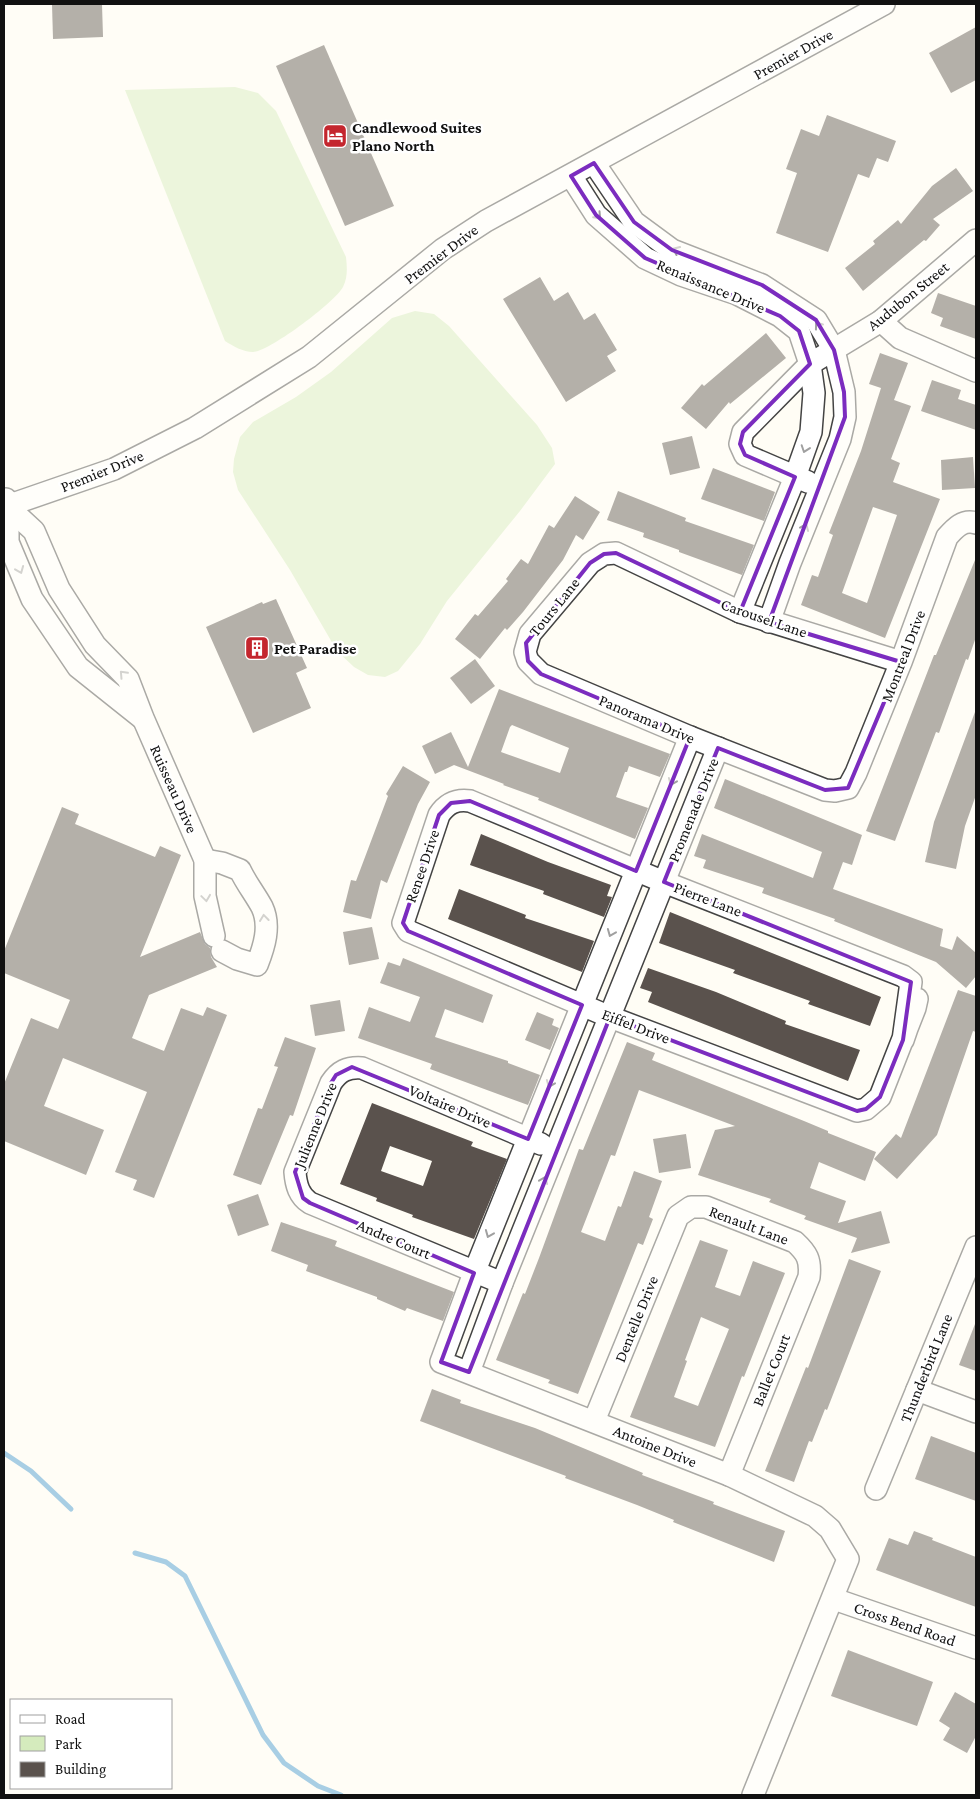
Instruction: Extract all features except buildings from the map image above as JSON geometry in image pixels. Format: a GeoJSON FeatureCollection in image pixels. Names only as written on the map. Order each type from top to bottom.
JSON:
{"type":"FeatureCollection","features":[{"type":"Feature","properties":{"kind":"street","name":"Premier Drive"},"geometry":{"type":"LineString","coordinates":[[5,502],[114,469],[195,428],[309,358],[443,248],[486,221],[884,4]]}},
{"type":"Feature","properties":{"kind":"street","name":"Renaissance Drive"},"geometry":{"type":"LineString","coordinates":[[594,162],[634,222],[672,250],[717,276],[737,294],[780,316],[798,330],[810,364],[814,393],[810,432],[795,477],[740,612]]}},
{"type":"Feature","properties":{"kind":"street","name":"Renaissance Drive"},"geometry":{"type":"LineString","coordinates":[[571,176],[596,215],[645,258],[681,275],[717,276],[762,285],[816,320],[834,350],[844,392],[845,417],[840,439],[790,563],[769,622]]}},
{"type":"Feature","properties":{"kind":"street","name":"Audubon Street"},"geometry":{"type":"LineString","coordinates":[[822,486],[795,477],[746,455],[740,444],[743,432],[810,364],[882,321],[976,240]]}},
{"type":"Feature","properties":{"kind":"street"},"geometry":{"type":"LineString","coordinates":[[882,321],[900,338],[976,371]]}},
{"type":"Feature","properties":{"kind":"street"},"geometry":{"type":"LineString","coordinates":[[812,413],[845,417]]}},
{"type":"Feature","properties":{"kind":"street","name":"Ruisseau Drive"},"geometry":{"type":"LineString","coordinates":[[5,502],[34,531],[63,596],[95,645],[128,679],[205,860],[205,896],[218,943],[237,959],[257,965],[266,940],[263,908],[248,888],[240,870],[222,863],[205,860]]}},
{"type":"Feature","properties":{"kind":"street","name":"Ruisseau Drive"},"geometry":{"type":"LineString","coordinates":[[5,502],[8,542],[32,599],[78,667],[143,718]]}},
{"type":"Feature","properties":{"kind":"street","name":"Montreal Drive"},"geometry":{"type":"LineString","coordinates":[[848,788],[856,773],[901,662],[947,537],[967,524]]}},
{"type":"Feature","properties":{"kind":"street","name":"Carousel Lane"},"geometry":{"type":"LineString","coordinates":[[604,554],[616,553],[740,612],[901,662]]}},
{"type":"Feature","properties":{"kind":"street"},"geometry":{"type":"LineString","coordinates":[[764,553],[790,563]]}},
{"type":"Feature","properties":{"kind":"street","name":"Tours Lane"},"geometry":{"type":"LineString","coordinates":[[534,668],[528,661],[525,652],[530,634],[590,563],[604,554]]}},
{"type":"Feature","properties":{"kind":"street"},"geometry":{"type":"LineString","coordinates":[[40,611],[63,596]]}},
{"type":"Feature","properties":{"kind":"street","name":"Panorama Drive"},"geometry":{"type":"LineString","coordinates":[[534,668],[541,674],[690,737],[825,790],[835,791],[848,788]]}},
{"type":"Feature","properties":{"kind":"street","name":"Promenade Drive"},"geometry":{"type":"LineString","coordinates":[[441,1362],[503,1199],[690,737]]}},
{"type":"Feature","properties":{"kind":"street","name":"Promenade Drive"},"geometry":{"type":"LineString","coordinates":[[469,1372],[502,1284],[718,748]]}},
{"type":"Feature","properties":{"kind":"street","name":"Pierre Lane"},"geometry":{"type":"LineString","coordinates":[[450,803],[460,800],[470,801],[664,882],[903,976],[911,982],[903,1040],[880,1097],[866,1109]]}},
{"type":"Feature","properties":{"kind":"street","name":"Renee Drive"},"geometry":{"type":"LineString","coordinates":[[408,931],[403,924],[439,815],[450,803]]}},
{"type":"Feature","properties":{"kind":"street","name":"Eiffel Drive"},"geometry":{"type":"LineString","coordinates":[[408,931],[610,1016],[848,1108],[866,1109]]}},
{"type":"Feature","properties":{"kind":"street"},"geometry":{"type":"LineString","coordinates":[[562,1055],[589,1067]]}},
{"type":"Feature","properties":{"kind":"street","name":"Voltaire Drive"},"geometry":{"type":"LineString","coordinates":[[343,1070],[352,1067],[362,1068],[556,1150]]}},
{"type":"Feature","properties":{"kind":"street","name":"Julienne Drive"},"geometry":{"type":"LineString","coordinates":[[296,1183],[295,1172],[331,1083],[343,1070]]}},
{"type":"Feature","properties":{"kind":"street","name":"Andre Court"},"geometry":{"type":"LineString","coordinates":[[296,1183],[303,1198],[310,1203],[502,1284]]}},
{"type":"Feature","properties":{"kind":"street"},"geometry":{"type":"LineString","coordinates":[[503,1199],[532,1210]]}},
{"type":"Feature","properties":{"kind":"street","name":"Renault Lane"},"geometry":{"type":"LineString","coordinates":[[678,1216],[691,1207],[706,1207],[795,1242],[806,1253],[810,1264]]}},
{"type":"Feature","properties":{"kind":"street","name":"Dentelle Drive"},"geometry":{"type":"LineString","coordinates":[[594,1421],[678,1216]]}},
{"type":"Feature","properties":{"kind":"street","name":"Thunderbird Lane"},"geometry":{"type":"LineString","coordinates":[[876,1490],[976,1247]]}},
{"type":"Feature","properties":{"kind":"street","name":"Ballet Court"},"geometry":{"type":"LineString","coordinates":[[729,1476],[809,1277],[810,1264]]}},
{"type":"Feature","properties":{"kind":"street"},"geometry":{"type":"LineString","coordinates":[[458,1316],[486,1327]]}},
{"type":"Feature","properties":{"kind":"street","name":"Antoine Drive"},"geometry":{"type":"LineString","coordinates":[[441,1362],[729,1476],[815,1516],[830,1529],[848,1559],[834,1599]]}},
{"type":"Feature","properties":{"kind":"street"},"geometry":{"type":"LineString","coordinates":[[917,1390],[976,1412]]}},
{"type":"Feature","properties":{"kind":"street"},"geometry":{"type":"LineString","coordinates":[[753,1795],[834,1599]]}},
{"type":"Feature","properties":{"kind":"street","name":"Cross Bend Road"},"geometry":{"type":"LineString","coordinates":[[834,1599],[976,1648]]}},
{"type":"Feature","properties":{"kind":"highlighted area"},"geometry":{"type":"Polygon","coordinates":[[[594,163],[634,222],[672,250],[762,285],[816,320],[834,350],[844,392],[845,417],[769,622],[901,662],[848,788],[825,790],[718,748],[664,882],[911,982],[903,1040],[880,1097],[866,1109],[857,1111],[610,1017],[469,1372],[441,1362],[474,1273],[310,1203],[303,1198],[295,1172],[331,1083],[336,1075],[352,1067],[528,1139],[582,1005],[408,931],[403,923],[439,815],[451,803],[470,801],[636,871],[690,737],[541,674],[528,661],[526,643],[590,563],[604,554],[616,553],[740,612],[795,477],[745,455],[740,444],[743,432],[810,364],[799,331],[780,316],[645,258],[596,215],[571,176],[594,163]]]}},
{"type":"Feature","properties":{"kind":"green space"},"geometry":{"type":"Polygon","coordinates":[[[235,87],[258,93],[276,111],[346,257],[347,264],[345,283],[338,294],[287,335],[261,350],[253,352],[242,350],[225,341],[125,90],[235,87]]]}},
{"type":"Feature","properties":{"kind":"green space"},"geometry":{"type":"Polygon","coordinates":[[[415,311],[434,314],[449,326],[537,425],[552,448],[555,464],[520,511],[447,601],[420,644],[398,671],[385,677],[368,675],[354,667],[337,651],[290,570],[238,490],[233,472],[234,459],[240,437],[253,422],[296,397],[331,372],[392,318],[415,311]]]}},
{"type":"Feature","properties":{"kind":"waterway"},"geometry":{"type":"LineString","coordinates":[[4,1453],[31,1471],[71,1509]]}},
{"type":"Feature","properties":{"kind":"waterway"},"geometry":{"type":"LineString","coordinates":[[135,1553],[166,1562],[185,1576],[263,1735],[284,1763],[318,1786],[341,1795]]}},
{"type":"Feature","properties":{"kind":"place","name":"Candlewood Suites Plano North"},"geometry":{"type":"Point","coordinates":[335,136]}},
{"type":"Feature","properties":{"kind":"place","name":"Pet Paradise"},"geometry":{"type":"Point","coordinates":[257,648]}}]}
